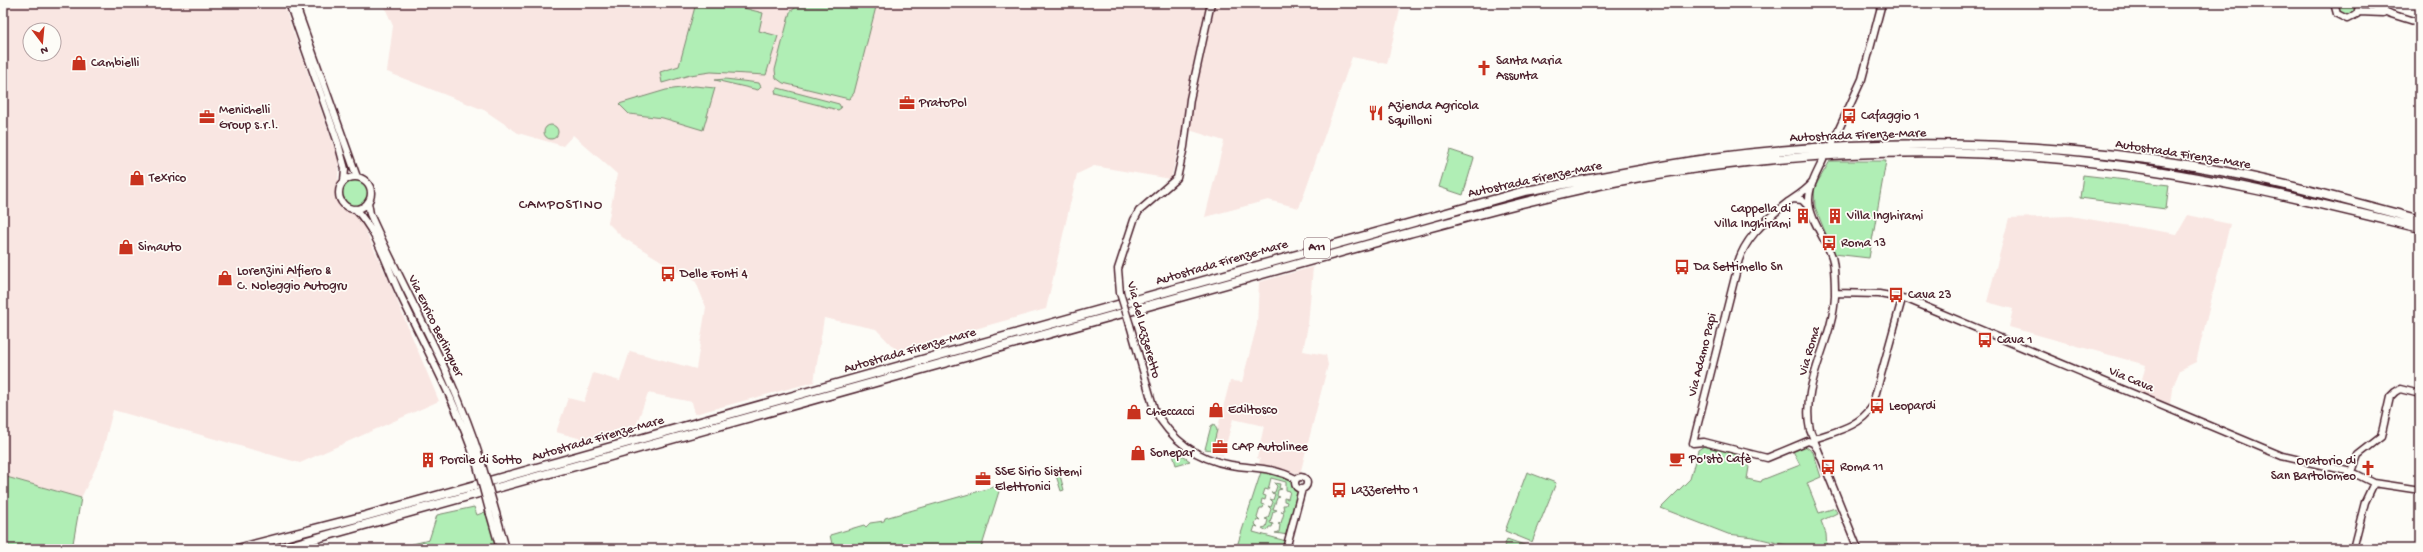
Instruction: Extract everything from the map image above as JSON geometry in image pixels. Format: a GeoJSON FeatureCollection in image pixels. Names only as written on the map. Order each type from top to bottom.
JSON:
{"type":"FeatureCollection","features":[{"type":"Feature","properties":{"kind":"highway","name":"Autostrada Firenze-Mare"},"geometry":{"type":"LineString","coordinates":[[237,549],[365,516],[1525,191],[1714,158],[1813,149],[1928,145],[2109,155],[2194,166],[2295,187],[2420,220]]}},
{"type":"Feature","properties":{"kind":"highway","name":"Autostrada Firenze-Mare"},"geometry":{"type":"LineString","coordinates":[[278,549],[1409,233],[1528,201],[1638,178],[1713,167],[1840,155],[1926,153],[2040,158],[2108,164],[2194,178],[2296,198],[2420,228]]}},
{"type":"Feature","properties":{"kind":"street","name":"Via Enrico Berlinguer"},"geometry":{"type":"LineString","coordinates":[[289,3],[338,143],[345,169],[344,181],[339,189],[340,199],[346,207],[355,209],[370,228],[440,371],[478,461]]}},
{"type":"Feature","properties":{"kind":"street","name":"Via Enrico Berlinguer"},"geometry":{"type":"LineString","coordinates":[[295,3],[357,177],[366,181],[370,188],[371,195],[368,202],[370,214],[394,268],[462,407],[478,461]]}},
{"type":"Feature","properties":{"kind":"street","name":"Via del Lazzeretto"},"geometry":{"type":"LineString","coordinates":[[1211,3],[1190,99],[1184,147],[1177,178],[1139,211],[1134,220],[1118,269],[1120,293],[1154,409],[1161,421],[1177,440],[1188,449],[1211,460],[1230,464],[1263,467],[1287,474],[1296,480]]}},
{"type":"Feature","properties":{"kind":"street"},"geometry":{"type":"LineString","coordinates":[[1833,142],[1862,79],[1882,3]]}},
{"type":"Feature","properties":{"kind":"street"},"geometry":{"type":"LineString","coordinates":[[2334,3],[2336,12],[2345,18],[2353,17],[2359,12],[2391,14]]}},
{"type":"Feature","properties":{"kind":"street"},"geometry":{"type":"LineString","coordinates":[[2359,12],[2360,3]]}},
{"type":"Feature","properties":{"kind":"street"},"geometry":{"type":"LineString","coordinates":[[2367,3],[2391,14],[2420,24]]}},
{"type":"Feature","properties":{"kind":"street"},"geometry":{"type":"LineString","coordinates":[[1809,207],[1809,196],[1813,182],[1823,160]]}},
{"type":"Feature","properties":{"kind":"street"},"geometry":{"type":"LineString","coordinates":[[344,181],[357,177]]}},
{"type":"Feature","properties":{"kind":"street","name":"Via Adamo Papi"},"geometry":{"type":"LineString","coordinates":[[1811,440],[1766,458],[1704,442],[1693,443],[1736,273],[1737,260],[1748,240],[1773,215],[1813,182]]}},
{"type":"Feature","properties":{"kind":"street"},"geometry":{"type":"LineString","coordinates":[[1792,200],[1802,200],[1809,207]]}},
{"type":"Feature","properties":{"kind":"street"},"geometry":{"type":"LineString","coordinates":[[355,209],[361,208],[368,202]]}},
{"type":"Feature","properties":{"kind":"street","name":"Via Roma"},"geometry":{"type":"LineString","coordinates":[[1809,207],[1832,259],[1835,293],[1833,313],[1809,398],[1807,415],[1811,440],[1818,450],[1859,548]]}},
{"type":"Feature","properties":{"kind":"street","name":"Via Cava"},"geometry":{"type":"LineString","coordinates":[[1835,293],[1866,293],[1902,299],[2131,392],[2282,456],[2352,472],[2374,483],[2420,490]]}},
{"type":"Feature","properties":{"kind":"street"},"geometry":{"type":"LineString","coordinates":[[1811,440],[1854,425],[1865,417],[1872,407],[1902,299]]}},
{"type":"Feature","properties":{"kind":"street"},"geometry":{"type":"LineString","coordinates":[[2352,472],[2358,454],[2380,437],[2390,397],[2400,389],[2420,394]]}},
{"type":"Feature","properties":{"kind":"street"},"geometry":{"type":"LineString","coordinates":[[478,461],[493,514],[500,549]]}},
{"type":"Feature","properties":{"kind":"street","name":"Via del Lazzeretto"},"geometry":{"type":"LineString","coordinates":[[1302,477],[1306,481],[1306,486],[1300,491],[1296,487],[1296,480],[1302,477]]}},
{"type":"Feature","properties":{"kind":"street"},"geometry":{"type":"LineString","coordinates":[[2353,549],[2365,502],[2374,483]]}},
{"type":"Feature","properties":{"kind":"street"},"geometry":{"type":"LineString","coordinates":[[1286,549],[1300,491]]}},
{"type":"Feature","properties":{"kind":"street"},"geometry":{"type":"LineString","coordinates":[[493,514],[506,549]]}},
{"type":"Feature","properties":{"kind":"shaded area"},"geometry":{"type":"Polygon","coordinates":[[[3,3],[283,3],[339,161],[338,179],[361,221],[387,277],[439,401],[300,463],[113,410],[101,457],[81,498],[3,476],[3,3]]]}},
{"type":"Feature","properties":{"kind":"shaded area"},"geometry":{"type":"Polygon","coordinates":[[[383,3],[1391,3],[1401,6],[1387,64],[1352,57],[1299,208],[1268,200],[1205,217],[1224,141],[1183,128],[1171,179],[1094,166],[1077,174],[1046,309],[897,351],[876,329],[824,318],[814,382],[695,414],[692,402],[648,393],[634,431],[593,442],[556,432],[568,398],[584,402],[593,373],[620,381],[630,351],[696,369],[706,307],[696,282],[622,237],[608,223],[617,174],[573,135],[563,146],[518,133],[484,110],[387,72],[393,26],[383,3]]]}},
{"type":"Feature","properties":{"kind":"shaded area"},"geometry":{"type":"Polygon","coordinates":[[[2188,215],[2230,224],[2196,362],[2180,370],[2172,389],[2170,404],[2138,393],[2146,365],[2009,327],[2013,309],[1987,302],[2009,218],[2070,216],[2177,234],[2188,215]]]}},
{"type":"Feature","properties":{"kind":"shaded area"},"geometry":{"type":"Polygon","coordinates":[[[1313,267],[1308,325],[1303,351],[1326,355],[1328,365],[1300,474],[1259,464],[1260,459],[1257,458],[1264,426],[1233,419],[1223,456],[1211,453],[1230,381],[1242,382],[1257,325],[1259,282],[1313,267]]]}},
{"type":"Feature","properties":{"kind":"green space"},"geometry":{"type":"Polygon","coordinates":[[[696,3],[724,3],[763,13],[759,31],[778,36],[766,75],[711,72],[690,75],[662,83],[660,72],[679,66],[696,3]]]}},
{"type":"Feature","properties":{"kind":"green space"},"geometry":{"type":"Polygon","coordinates":[[[801,3],[877,3],[854,93],[849,99],[783,83],[776,78],[775,70],[790,12],[801,3]]]}},
{"type":"Feature","properties":{"kind":"green space"},"geometry":{"type":"Polygon","coordinates":[[[2338,3],[2356,3],[2356,9],[2349,15],[2343,14],[2338,9],[2338,3]]]}},
{"type":"Feature","properties":{"kind":"green space"},"geometry":{"type":"Polygon","coordinates":[[[725,79],[759,83],[761,87],[758,90],[715,80],[725,79]]]}},
{"type":"Feature","properties":{"kind":"green space"},"geometry":{"type":"Polygon","coordinates":[[[695,86],[715,88],[703,130],[663,118],[629,114],[619,104],[666,90],[695,86]]]}},
{"type":"Feature","properties":{"kind":"green space"},"geometry":{"type":"Polygon","coordinates":[[[778,88],[839,104],[841,108],[838,110],[776,94],[775,90],[778,88]]]}},
{"type":"Feature","properties":{"kind":"green space"},"geometry":{"type":"Polygon","coordinates":[[[551,125],[556,127],[558,132],[556,137],[551,139],[546,137],[544,132],[546,127],[551,125]]]}},
{"type":"Feature","properties":{"kind":"green space"},"geometry":{"type":"Polygon","coordinates":[[[1450,150],[1474,158],[1463,195],[1439,187],[1450,150]]]}},
{"type":"Feature","properties":{"kind":"green space"},"geometry":{"type":"Polygon","coordinates":[[[1830,161],[1886,161],[1869,258],[1834,254],[1815,207],[1814,188],[1830,161]]]}},
{"type":"Feature","properties":{"kind":"green space"},"geometry":{"type":"Polygon","coordinates":[[[2083,175],[2169,185],[2166,209],[2080,198],[2083,175]]]}},
{"type":"Feature","properties":{"kind":"green space"},"geometry":{"type":"Polygon","coordinates":[[[355,180],[364,184],[368,193],[364,202],[355,206],[346,202],[342,193],[346,184],[355,180]]]}},
{"type":"Feature","properties":{"kind":"green space"},"geometry":{"type":"Polygon","coordinates":[[[1214,424],[1217,430],[1212,450],[1205,449],[1211,426],[1214,424]]]}},
{"type":"Feature","properties":{"kind":"green space"},"geometry":{"type":"Polygon","coordinates":[[[1704,446],[1740,455],[1740,459],[1750,461],[1747,479],[1761,482],[1762,480],[1800,465],[1793,451],[1805,446],[1813,452],[1821,477],[1807,483],[1819,513],[1835,508],[1837,513],[1821,521],[1826,534],[1827,549],[1802,549],[1753,537],[1728,534],[1661,508],[1690,479],[1698,450],[1704,446]]]}},
{"type":"Feature","properties":{"kind":"green space"},"geometry":{"type":"Polygon","coordinates":[[[1174,450],[1190,461],[1176,465],[1172,451],[1174,450]]]}},
{"type":"Feature","properties":{"kind":"green space"},"geometry":{"type":"Polygon","coordinates":[[[1058,468],[1064,490],[1061,491],[1054,469],[1058,468]]]}},
{"type":"Feature","properties":{"kind":"green space"},"geometry":{"type":"Polygon","coordinates":[[[1262,469],[1290,478],[1298,495],[1288,535],[1275,533],[1279,532],[1280,525],[1278,524],[1281,523],[1284,513],[1281,512],[1284,511],[1283,505],[1286,505],[1287,502],[1284,501],[1284,498],[1288,499],[1290,491],[1286,490],[1286,482],[1271,478],[1268,490],[1265,489],[1263,495],[1266,496],[1265,500],[1262,499],[1261,504],[1264,505],[1263,508],[1260,508],[1257,518],[1260,521],[1257,520],[1255,524],[1258,527],[1255,526],[1253,532],[1286,541],[1283,549],[1236,549],[1262,469]]]}},
{"type":"Feature","properties":{"kind":"green space"},"geometry":{"type":"Polygon","coordinates":[[[1527,472],[1556,483],[1532,542],[1505,531],[1527,472]]]}},
{"type":"Feature","properties":{"kind":"green space"},"geometry":{"type":"Polygon","coordinates":[[[3,476],[81,498],[72,549],[3,549],[3,476]]]}},
{"type":"Feature","properties":{"kind":"green space"},"geometry":{"type":"Polygon","coordinates":[[[1274,483],[1280,484],[1279,488],[1282,489],[1278,490],[1277,496],[1280,497],[1277,498],[1273,509],[1277,510],[1273,512],[1270,523],[1273,524],[1272,527],[1269,527],[1267,531],[1262,528],[1266,527],[1268,520],[1265,519],[1268,518],[1271,509],[1268,506],[1271,507],[1273,502],[1270,499],[1273,500],[1275,494],[1271,493],[1275,492],[1277,486],[1274,483]]]}},
{"type":"Feature","properties":{"kind":"green space"},"geometry":{"type":"Polygon","coordinates":[[[1001,485],[981,549],[833,549],[830,535],[864,525],[866,527],[870,523],[884,521],[885,518],[1001,485]]]}},
{"type":"Feature","properties":{"kind":"green space"},"geometry":{"type":"Polygon","coordinates":[[[474,507],[477,515],[485,512],[486,515],[489,515],[498,549],[456,549],[431,544],[392,549],[429,540],[437,515],[474,507]]]}},
{"type":"Feature","properties":{"kind":"green space"},"geometry":{"type":"Polygon","coordinates":[[[1507,539],[1533,548],[1503,549],[1507,539]]]}},
{"type":"Feature","properties":{"kind":"place","name":"Cambielli"},"geometry":{"type":"Point","coordinates":[79,63]}},
{"type":"Feature","properties":{"kind":"place","name":"Santa Maria Assunta"},"geometry":{"type":"Point","coordinates":[1484,68]}},
{"type":"Feature","properties":{"kind":"place","name":"PratoPol"},"geometry":{"type":"Point","coordinates":[907,103]}},
{"type":"Feature","properties":{"kind":"place","name":"Azienda Agricola Squilloni"},"geometry":{"type":"Point","coordinates":[1376,113]}},
{"type":"Feature","properties":{"kind":"place","name":"Cafaggio 1"},"geometry":{"type":"Point","coordinates":[1849,116]}},
{"type":"Feature","properties":{"kind":"place","name":"Menichelli Group s.r.l."},"geometry":{"type":"Point","coordinates":[207,117]}},
{"type":"Feature","properties":{"kind":"place","name":"Texrico"},"geometry":{"type":"Point","coordinates":[137,178]}},
{"type":"Feature","properties":{"kind":"place","name":"Cappella di Villa Inghirami"},"geometry":{"type":"Point","coordinates":[1803,216]}},
{"type":"Feature","properties":{"kind":"place","name":"Villa Inghirami"},"geometry":{"type":"Point","coordinates":[1835,216]}},
{"type":"Feature","properties":{"kind":"place","name":"Roma 13"},"geometry":{"type":"Point","coordinates":[1829,243]}},
{"type":"Feature","properties":{"kind":"place","name":"Simauto"},"geometry":{"type":"Point","coordinates":[126,247]}},
{"type":"Feature","properties":{"kind":"place","name":"Da Settimello Sn"},"geometry":{"type":"Point","coordinates":[1682,267]}},
{"type":"Feature","properties":{"kind":"place","name":"Delle Fonti 4"},"geometry":{"type":"Point","coordinates":[668,274]}},
{"type":"Feature","properties":{"kind":"place","name":"Lorenzini Alfiero & C. Noleggio Autogru"},"geometry":{"type":"Point","coordinates":[225,278]}},
{"type":"Feature","properties":{"kind":"place","name":"Cava 23"},"geometry":{"type":"Point","coordinates":[1896,295]}},
{"type":"Feature","properties":{"kind":"place","name":"Cava 1"},"geometry":{"type":"Point","coordinates":[1985,340]}},
{"type":"Feature","properties":{"kind":"place","name":"Leopardi"},"geometry":{"type":"Point","coordinates":[1877,406]}},
{"type":"Feature","properties":{"kind":"place","name":"Ediltosco"},"geometry":{"type":"Point","coordinates":[1216,410]}},
{"type":"Feature","properties":{"kind":"place","name":"Checcacci"},"geometry":{"type":"Point","coordinates":[1134,412]}},
{"type":"Feature","properties":{"kind":"place","name":"CAP Autolinee"},"geometry":{"type":"Point","coordinates":[1220,447]}},
{"type":"Feature","properties":{"kind":"place","name":"Sonepar"},"geometry":{"type":"Point","coordinates":[1138,453]}},
{"type":"Feature","properties":{"kind":"place","name":"Po'stò Cafè"},"geometry":{"type":"Point","coordinates":[1677,459]}},
{"type":"Feature","properties":{"kind":"place","name":"Porcile di Sotto"},"geometry":{"type":"Point","coordinates":[428,460]}},
{"type":"Feature","properties":{"kind":"place","name":"Roma 11"},"geometry":{"type":"Point","coordinates":[1828,467]}},
{"type":"Feature","properties":{"kind":"place","name":"Oratorio di San Bartolomeo"},"geometry":{"type":"Point","coordinates":[2368,468]}},
{"type":"Feature","properties":{"kind":"place","name":"SSE Sirio Sistemi Elettronici"},"geometry":{"type":"Point","coordinates":[983,479]}},
{"type":"Feature","properties":{"kind":"place","name":"Lazzeretto 1"},"geometry":{"type":"Point","coordinates":[1339,490]}},
{"type":"Feature","properties":{"kind":"district","name":"CAMPOSTINO"},"geometry":{"type":"Point","coordinates":[561,205]}}]}
